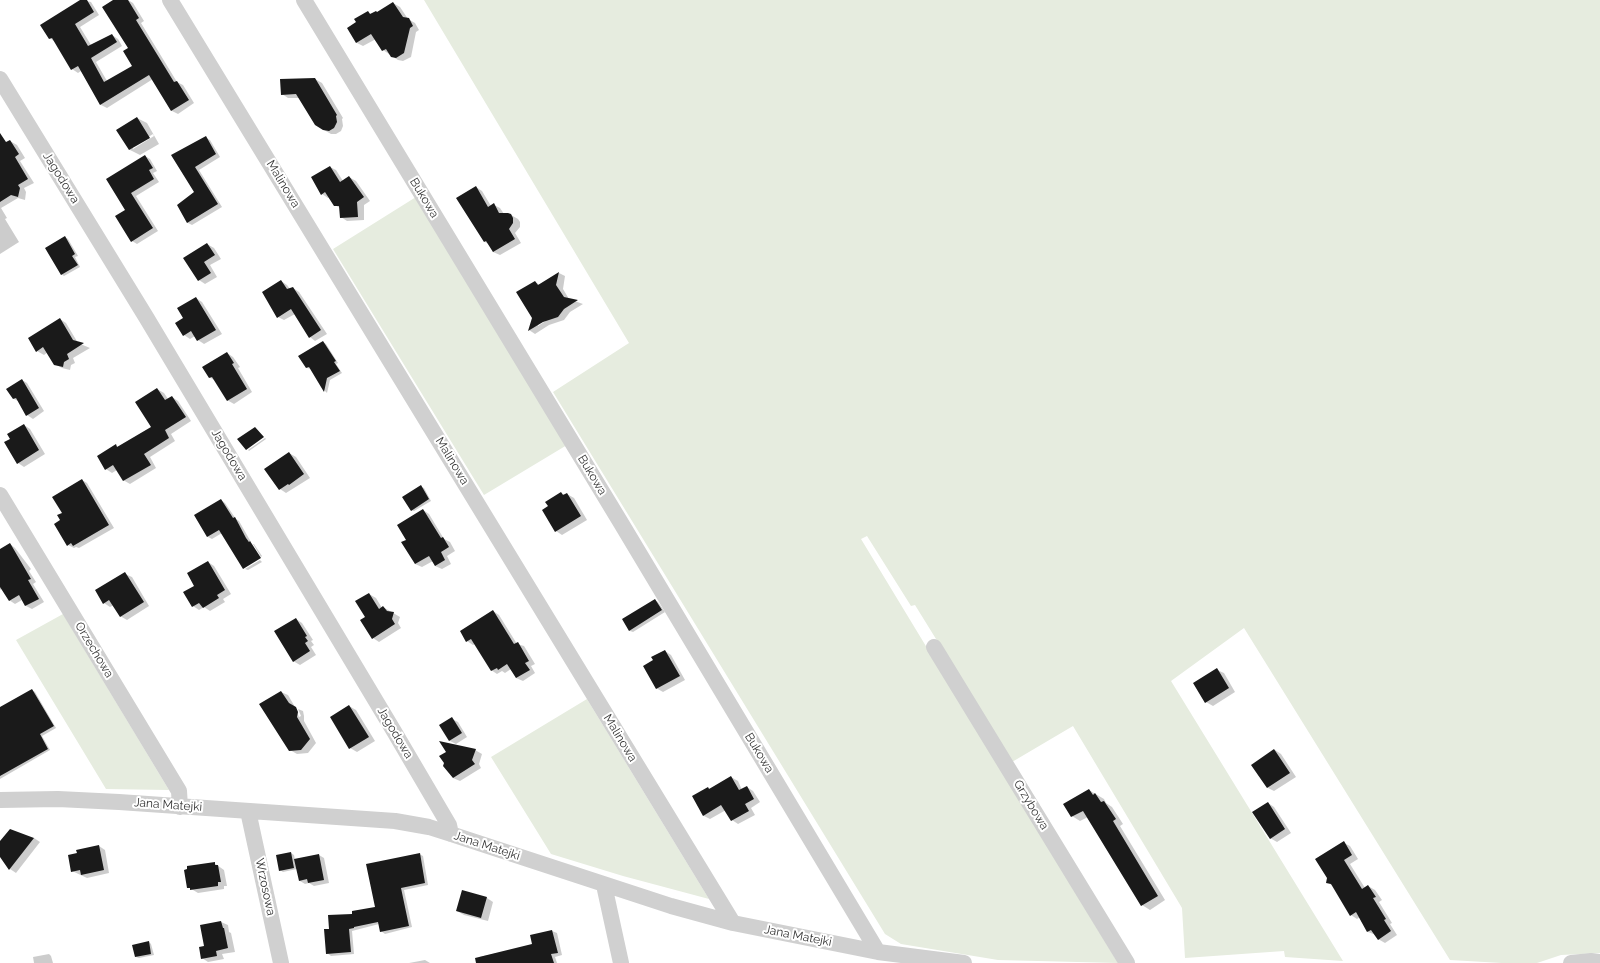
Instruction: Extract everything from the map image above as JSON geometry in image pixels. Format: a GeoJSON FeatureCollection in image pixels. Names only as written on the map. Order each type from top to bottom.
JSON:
{"type":"FeatureCollection","features":[{"type":"Feature","properties":{"kind":"street","name":"Malinowa"},"geometry":{"type":"LineString","coordinates":[[170,0],[732,922]]}},
{"type":"Feature","properties":{"kind":"street","name":"Bukowa"},"geometry":{"type":"LineString","coordinates":[[304,0],[572,441],[878,952]]}},
{"type":"Feature","properties":{"kind":"street","name":"Jagodowa"},"geometry":{"type":"LineString","coordinates":[[0,78],[391,726],[449,825],[451,834]]}},
{"type":"Feature","properties":{"kind":"street","name":"Orzechowa"},"geometry":{"type":"LineString","coordinates":[[0,495],[179,791],[180,806]]}},
{"type":"Feature","properties":{"kind":"street","name":"Grzybowa"},"geometry":{"type":"LineString","coordinates":[[934,647],[1127,963]]}},
{"type":"Feature","properties":{"kind":"street","name":"Jana Matejki"},"geometry":{"type":"LineString","coordinates":[[0,800],[58,799],[396,821],[451,834],[671,906],[732,922],[878,952],[964,963]]}},
{"type":"Feature","properties":{"kind":"street","name":"Wrzosowa"},"geometry":{"type":"LineString","coordinates":[[248,811],[282,963]]}},
{"type":"Feature","properties":{"kind":"street"},"geometry":{"type":"LineString","coordinates":[[604,885],[621,963]]}},
{"type":"Feature","properties":{"kind":"street"},"geometry":{"type":"LineString","coordinates":[[1571,963],[1591,961],[1600,962]]}},
{"type":"Feature","properties":{"kind":"shaded area"},"geometry":{"type":"Polygon","coordinates":[[[424,0],[1600,0],[1600,953],[1561,955],[1537,963],[1502,963],[1450,960],[1244,628],[1171,681],[1343,961],[1285,957],[1284,951],[1185,958],[1182,908],[1073,726],[1012,762],[915,605],[911,606],[867,536],[861,539],[1118,963],[998,960],[901,944],[885,934],[553,392],[629,343],[424,0]]]}},
{"type":"Feature","properties":{"kind":"shaded area"},"geometry":{"type":"Polygon","coordinates":[[[416,197],[567,445],[484,495],[333,249],[416,197]]]}},
{"type":"Feature","properties":{"kind":"shaded area"},"geometry":{"type":"Polygon","coordinates":[[[63,614],[169,790],[106,789],[16,640],[63,614]]]}},
{"type":"Feature","properties":{"kind":"shaded area"},"geometry":{"type":"Polygon","coordinates":[[[587,699],[709,899],[623,876],[551,854],[491,757],[587,699]]]}},
{"type":"Feature","properties":{"kind":"building"},"geometry":{"type":"Polygon","coordinates":[[[80,0],[87,0],[94,12],[75,24],[88,46],[112,34],[117,42],[91,58],[104,82],[132,66],[123,51],[128,48],[102,7],[113,0],[128,0],[139,18],[136,20],[174,82],[177,81],[189,100],[171,111],[149,75],[100,105],[78,66],[71,70],[52,38],[49,39],[40,25],[80,0]]]}},
{"type":"Feature","properties":{"kind":"building"},"geometry":{"type":"Polygon","coordinates":[[[393,2],[403,17],[409,18],[413,26],[410,28],[404,53],[396,58],[391,57],[386,49],[382,51],[371,34],[356,43],[347,28],[356,22],[354,19],[368,11],[370,14],[376,11],[377,12],[393,2]]]}},
{"type":"Feature","properties":{"kind":"building"},"geometry":{"type":"Polygon","coordinates":[[[315,78],[337,115],[337,122],[334,128],[329,131],[323,130],[315,125],[296,94],[281,95],[280,79],[315,78]]]}},
{"type":"Feature","properties":{"kind":"building"},"geometry":{"type":"Polygon","coordinates":[[[137,117],[150,138],[129,150],[116,130],[137,117]]]}},
{"type":"Feature","properties":{"kind":"building"},"geometry":{"type":"Polygon","coordinates":[[[0,133],[6,142],[10,140],[19,154],[15,157],[28,179],[18,185],[20,188],[18,197],[11,195],[0,202],[0,133]]]}},
{"type":"Feature","properties":{"kind":"building"},"geometry":{"type":"Polygon","coordinates":[[[206,136],[216,154],[195,167],[218,204],[187,223],[177,205],[194,192],[171,155],[206,136]]]}},
{"type":"Feature","properties":{"kind":"building"},"geometry":{"type":"Polygon","coordinates":[[[145,155],[153,168],[149,170],[154,179],[131,193],[153,228],[131,242],[115,216],[125,210],[106,179],[145,155]]]}},
{"type":"Feature","properties":{"kind":"building"},"geometry":{"type":"Polygon","coordinates":[[[330,166],[340,182],[349,176],[364,197],[357,202],[358,217],[340,218],[339,206],[334,206],[325,192],[321,195],[311,177],[330,166]]]}},
{"type":"Feature","properties":{"kind":"building"},"geometry":{"type":"Polygon","coordinates":[[[476,186],[488,207],[494,203],[499,213],[511,214],[513,218],[513,223],[509,229],[515,239],[493,252],[486,241],[484,242],[456,198],[476,186]]]}},
{"type":"Feature","properties":{"kind":"building"},"geometry":{"type":"Polygon","coordinates":[[[65,236],[75,254],[72,256],[78,265],[61,275],[45,248],[65,236]]]}},
{"type":"Feature","properties":{"kind":"building"},"geometry":{"type":"Polygon","coordinates":[[[207,243],[215,255],[204,262],[211,273],[198,281],[183,258],[207,243]]]}},
{"type":"Feature","properties":{"kind":"building"},"geometry":{"type":"Polygon","coordinates":[[[559,272],[556,285],[564,297],[578,300],[564,309],[558,317],[543,322],[528,331],[532,318],[516,292],[535,281],[538,285],[559,272]]]}},
{"type":"Feature","properties":{"kind":"building"},"geometry":{"type":"Polygon","coordinates":[[[281,280],[287,289],[293,287],[321,330],[309,338],[291,309],[277,318],[262,292],[281,280]]]}},
{"type":"Feature","properties":{"kind":"building"},"geometry":{"type":"Polygon","coordinates":[[[196,297],[216,330],[197,341],[191,331],[183,336],[175,323],[183,318],[177,308],[196,297]]]}},
{"type":"Feature","properties":{"kind":"building"},"geometry":{"type":"Polygon","coordinates":[[[60,318],[73,340],[84,343],[67,354],[69,359],[64,362],[63,367],[54,365],[43,347],[36,352],[28,338],[60,318]]]}},
{"type":"Feature","properties":{"kind":"building"},"geometry":{"type":"Polygon","coordinates":[[[323,341],[336,361],[334,362],[340,371],[327,378],[324,392],[309,367],[306,368],[298,356],[323,341]]]}},
{"type":"Feature","properties":{"kind":"building"},"geometry":{"type":"Polygon","coordinates":[[[227,352],[234,363],[232,364],[247,389],[227,401],[212,377],[209,378],[202,367],[227,352]]]}},
{"type":"Feature","properties":{"kind":"building"},"geometry":{"type":"Polygon","coordinates":[[[22,379],[39,408],[26,416],[16,398],[13,399],[6,389],[22,379]]]}},
{"type":"Feature","properties":{"kind":"building"},"geometry":{"type":"Polygon","coordinates":[[[157,388],[165,400],[172,396],[186,417],[165,430],[169,438],[144,454],[151,465],[123,481],[113,465],[105,470],[97,456],[116,444],[117,447],[151,427],[135,402],[157,388]]]}},
{"type":"Feature","properties":{"kind":"building"},"geometry":{"type":"Polygon","coordinates":[[[24,424],[39,450],[17,464],[4,442],[10,439],[7,434],[24,424]]]}},
{"type":"Feature","properties":{"kind":"building"},"geometry":{"type":"Polygon","coordinates":[[[255,427],[264,437],[246,450],[237,439],[255,427]]]}},
{"type":"Feature","properties":{"kind":"building"},"geometry":{"type":"Polygon","coordinates":[[[289,452],[304,474],[279,490],[264,469],[289,452]]]}},
{"type":"Feature","properties":{"kind":"building"},"geometry":{"type":"Polygon","coordinates":[[[82,479],[109,525],[73,546],[71,543],[67,546],[54,524],[60,520],[57,515],[62,513],[52,497],[82,479]]]}},
{"type":"Feature","properties":{"kind":"building"},"geometry":{"type":"Polygon","coordinates":[[[421,485],[429,499],[411,511],[402,497],[421,485]]]}},
{"type":"Feature","properties":{"kind":"building"},"geometry":{"type":"Polygon","coordinates":[[[561,492],[563,495],[567,493],[581,516],[555,532],[542,510],[548,506],[545,502],[561,492]]]}},
{"type":"Feature","properties":{"kind":"building"},"geometry":{"type":"Polygon","coordinates":[[[221,499],[233,518],[235,517],[246,538],[249,542],[250,541],[261,558],[243,569],[219,530],[207,537],[194,515],[221,499]]]}},
{"type":"Feature","properties":{"kind":"building"},"geometry":{"type":"Polygon","coordinates":[[[423,509],[441,538],[443,537],[449,547],[441,552],[445,560],[435,566],[429,556],[415,564],[401,542],[406,540],[397,525],[423,509]]]}},
{"type":"Feature","properties":{"kind":"building"},"geometry":{"type":"Polygon","coordinates":[[[10,543],[31,579],[28,580],[39,599],[25,606],[19,595],[9,601],[0,587],[0,549],[10,543]]]}},
{"type":"Feature","properties":{"kind":"building"},"geometry":{"type":"Polygon","coordinates":[[[208,561],[225,590],[217,595],[219,598],[203,608],[199,603],[192,607],[183,592],[194,586],[187,573],[208,561]]]}},
{"type":"Feature","properties":{"kind":"building"},"geometry":{"type":"Polygon","coordinates":[[[125,572],[144,602],[120,617],[109,600],[103,604],[95,590],[125,572]]]}},
{"type":"Feature","properties":{"kind":"building"},"geometry":{"type":"Polygon","coordinates":[[[369,593],[379,609],[383,606],[387,611],[394,612],[392,619],[395,624],[372,639],[360,620],[365,617],[355,601],[369,593]]]}},
{"type":"Feature","properties":{"kind":"building"},"geometry":{"type":"Polygon","coordinates":[[[655,599],[662,610],[629,631],[622,619],[655,599]]]}},
{"type":"Feature","properties":{"kind":"building"},"geometry":{"type":"Polygon","coordinates":[[[493,610],[514,644],[518,642],[529,661],[525,663],[530,670],[516,678],[507,664],[498,670],[497,668],[491,671],[471,639],[466,642],[460,631],[493,610]]]}},
{"type":"Feature","properties":{"kind":"building"},"geometry":{"type":"Polygon","coordinates":[[[296,618],[307,636],[305,637],[308,641],[305,643],[310,651],[293,662],[274,631],[296,618]]]}},
{"type":"Feature","properties":{"kind":"building"},"geometry":{"type":"Polygon","coordinates":[[[665,650],[680,676],[656,689],[643,666],[653,660],[651,657],[665,650]]]}},
{"type":"Feature","properties":{"kind":"building"},"geometry":{"type":"Polygon","coordinates":[[[1217,668],[1229,688],[1205,703],[1193,683],[1217,668]]]}},
{"type":"Feature","properties":{"kind":"building"},"geometry":{"type":"Polygon","coordinates":[[[32,689],[54,726],[40,734],[48,749],[0,776],[0,707],[32,689]]]}},
{"type":"Feature","properties":{"kind":"building"},"geometry":{"type":"Polygon","coordinates":[[[281,691],[289,703],[296,707],[298,712],[297,717],[310,739],[301,750],[289,751],[259,704],[281,691]]]}},
{"type":"Feature","properties":{"kind":"building"},"geometry":{"type":"Polygon","coordinates":[[[349,705],[369,737],[349,749],[330,717],[349,705]]]}},
{"type":"Feature","properties":{"kind":"building"},"geometry":{"type":"Polygon","coordinates":[[[452,717],[462,733],[449,741],[439,725],[452,717]]]}},
{"type":"Feature","properties":{"kind":"building"},"geometry":{"type":"Polygon","coordinates":[[[439,741],[476,749],[472,760],[475,764],[453,778],[443,766],[444,763],[439,756],[446,752],[439,741]]]}},
{"type":"Feature","properties":{"kind":"building"},"geometry":{"type":"Polygon","coordinates":[[[1274,749],[1290,773],[1267,788],[1251,765],[1274,749]]]}},
{"type":"Feature","properties":{"kind":"building"},"geometry":{"type":"Polygon","coordinates":[[[731,776],[739,790],[747,786],[754,799],[745,804],[749,811],[731,821],[721,805],[703,816],[692,796],[708,787],[709,789],[731,776]]]}},
{"type":"Feature","properties":{"kind":"building"},"geometry":{"type":"Polygon","coordinates":[[[1089,789],[1093,795],[1095,793],[1101,802],[1104,801],[1116,819],[1113,821],[1158,896],[1141,906],[1083,811],[1071,817],[1063,804],[1089,789]]]}},
{"type":"Feature","properties":{"kind":"building"},"geometry":{"type":"Polygon","coordinates":[[[1268,802],[1285,829],[1270,839],[1252,812],[1268,802]]]}},
{"type":"Feature","properties":{"kind":"building"},"geometry":{"type":"Polygon","coordinates":[[[10,829],[34,838],[9,870],[0,857],[0,841],[10,829]]]}},
{"type":"Feature","properties":{"kind":"building"},"geometry":{"type":"Polygon","coordinates":[[[1344,841],[1352,855],[1344,860],[1362,889],[1368,885],[1376,897],[1373,898],[1386,919],[1384,920],[1391,931],[1378,940],[1371,930],[1367,932],[1356,912],[1350,916],[1331,884],[1326,883],[1327,878],[1315,859],[1344,841]]]}},
{"type":"Feature","properties":{"kind":"building"},"geometry":{"type":"Polygon","coordinates":[[[99,845],[104,870],[81,875],[80,870],[71,872],[68,855],[77,853],[76,850],[99,845]]]}},
{"type":"Feature","properties":{"kind":"building"},"geometry":{"type":"Polygon","coordinates":[[[291,852],[294,868],[279,871],[276,855],[291,852]]]}},
{"type":"Feature","properties":{"kind":"building"},"geometry":{"type":"Polygon","coordinates":[[[420,853],[425,883],[401,888],[409,926],[380,932],[378,922],[354,927],[349,929],[351,952],[326,954],[324,929],[329,929],[328,915],[352,914],[352,911],[375,907],[366,864],[420,853]]]}},
{"type":"Feature","properties":{"kind":"building"},"geometry":{"type":"Polygon","coordinates":[[[319,854],[324,880],[308,883],[307,879],[299,881],[294,859],[319,854]]]}},
{"type":"Feature","properties":{"kind":"building"},"geometry":{"type":"Polygon","coordinates":[[[215,862],[215,865],[218,865],[221,882],[218,882],[218,886],[190,890],[190,888],[187,888],[184,870],[187,869],[187,866],[215,862]]]}},
{"type":"Feature","properties":{"kind":"building"},"geometry":{"type":"Polygon","coordinates":[[[462,890],[487,897],[481,918],[456,911],[462,890]]]}},
{"type":"Feature","properties":{"kind":"building"},"geometry":{"type":"Polygon","coordinates":[[[221,921],[228,948],[216,951],[217,956],[201,959],[199,947],[204,946],[200,925],[221,921]]]}},
{"type":"Feature","properties":{"kind":"building"},"geometry":{"type":"Polygon","coordinates":[[[552,930],[558,953],[551,954],[554,963],[476,963],[475,958],[532,944],[530,935],[552,930]]]}},
{"type":"Feature","properties":{"kind":"building"},"geometry":{"type":"Polygon","coordinates":[[[149,941],[151,954],[135,957],[132,945],[149,941]]]}}]}
